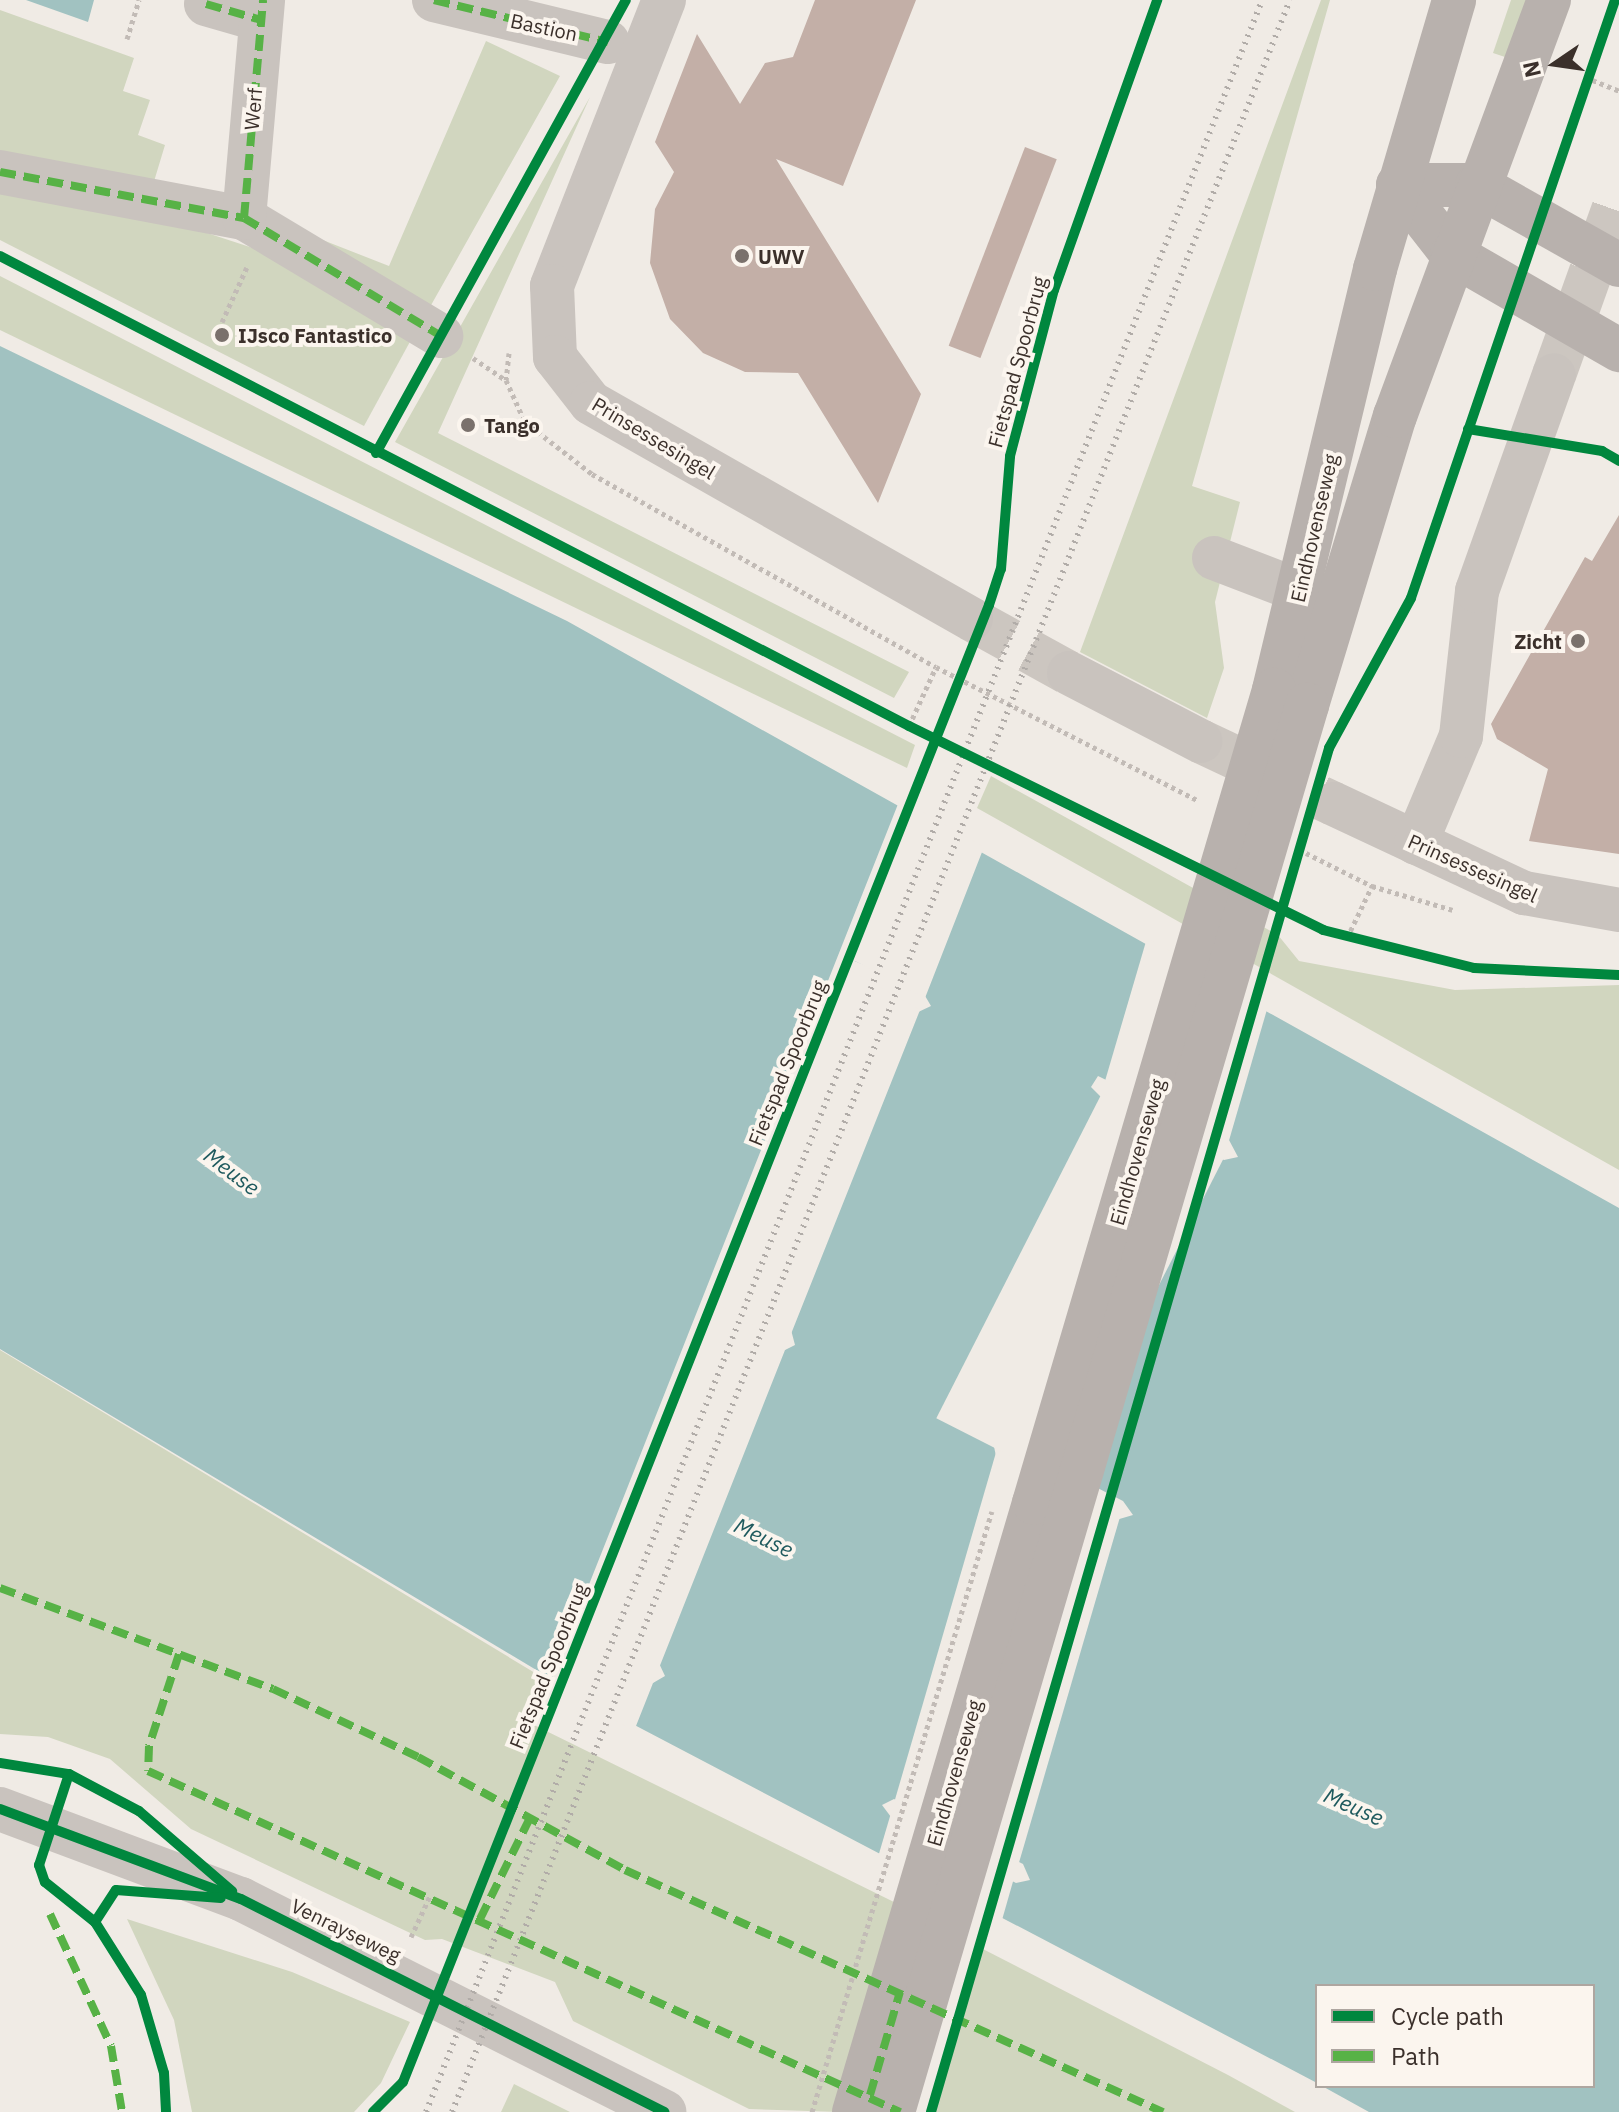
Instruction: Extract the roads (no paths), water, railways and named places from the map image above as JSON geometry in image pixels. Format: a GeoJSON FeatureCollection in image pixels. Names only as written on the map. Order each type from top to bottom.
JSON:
{"type":"FeatureCollection","features":[{"type":"Feature","properties":{"kind":"main road","name":"Eindhovenseweg"},"geometry":{"type":"LineString","coordinates":[[893,2112],[1290,698],[1300,591],[1398,185],[1454,0]]}},
{"type":"Feature","properties":{"kind":"main road","name":"Eindhovenseweg"},"geometry":{"type":"LineString","coordinates":[[854,2112],[1290,698],[1477,185],[1549,0]]}},
{"type":"Feature","properties":{"kind":"main road"},"geometry":{"type":"LineString","coordinates":[[1398,185],[1477,185],[1619,265]]}},
{"type":"Feature","properties":{"kind":"main road"},"geometry":{"type":"LineString","coordinates":[[1398,185],[1452,254],[1619,350]]}},
{"type":"Feature","properties":{"kind":"street","name":"Bastion"},"geometry":{"type":"LineString","coordinates":[[434,0],[608,42]]}},
{"type":"Feature","properties":{"kind":"street","name":"Prinsessesingel"},"geometry":{"type":"LineString","coordinates":[[664,0],[552,286],[555,357],[591,403],[971,619]]}},
{"type":"Feature","properties":{"kind":"street"},"geometry":{"type":"LineString","coordinates":[[206,4],[262,10]]}},
{"type":"Feature","properties":{"kind":"street","name":"Werf"},"geometry":{"type":"LineString","coordinates":[[244,218],[262,10]]}},
{"type":"Feature","properties":{"kind":"street"},"geometry":{"type":"LineString","coordinates":[[0,172],[244,218],[441,336]]}},
{"type":"Feature","properties":{"kind":"street"},"geometry":{"type":"LineString","coordinates":[[1416,843],[1461,736],[1477,591],[1554,375]]}},
{"type":"Feature","properties":{"kind":"street"},"geometry":{"type":"LineString","coordinates":[[1214,558],[1300,591]]}},
{"type":"Feature","properties":{"kind":"street"},"geometry":{"type":"LineString","coordinates":[[1069,673],[1200,741]]}},
{"type":"Feature","properties":{"kind":"street","name":"Prinsessesingel"},"geometry":{"type":"LineString","coordinates":[[1334,804],[1539,898],[1619,910]]}},
{"type":"Feature","properties":{"kind":"street","name":"Venrayseweg"},"geometry":{"type":"LineString","coordinates":[[0,1809],[241,1899],[664,2112]]}},
{"type":"Feature","properties":{"kind":"water"},"geometry":{"type":"Polygon","coordinates":[[[26,0],[94,0],[88,22],[26,0]]]}},
{"type":"Feature","properties":{"kind":"water","name":"Meuse"},"geometry":{"type":"Polygon","coordinates":[[[0,346],[567,621],[1619,1208],[1619,2112],[1369,2112],[1326,2088],[1595,2088],[1595,1984],[1315,1984],[1315,2082],[583,1698],[0,1349],[0,346]],[[845,957],[840,971],[914,1014],[931,1006],[921,989],[845,957]],[[1098,1076],[1091,1087],[1102,1098],[1224,1160],[1238,1157],[1229,1140],[1098,1076]],[[722,1291],[711,1292],[708,1306],[785,1350],[795,1345],[790,1326],[722,1291]],[[1004,1440],[993,1442],[996,1456],[1116,1520],[1133,1515],[1123,1501],[1004,1440]],[[582,1624],[573,1642],[653,1683],[665,1676],[657,1659],[582,1624]],[[894,1799],[882,1805],[894,1821],[1016,1883],[1030,1880],[1023,1864],[894,1799]]]}},
{"type":"Feature","properties":{"kind":"tunnel"},"geometry":{"type":"LineString","coordinates":[[1554,375],[1619,193]]}},
{"type":"Feature","properties":{"kind":"tunnel"},"geometry":{"type":"LineString","coordinates":[[971,619],[1069,673]]}},
{"type":"Feature","properties":{"kind":"tunnel"},"geometry":{"type":"LineString","coordinates":[[1200,741],[1334,804]]}},
{"type":"Feature","properties":{"kind":"railway"},"geometry":{"type":"LineString","coordinates":[[426,2112],[1262,0]]}},
{"type":"Feature","properties":{"kind":"railway"},"geometry":{"type":"LineString","coordinates":[[452,2112],[1290,0]]}},
{"type":"Feature","properties":{"kind":"place","name":"UWV"},"geometry":{"type":"Point","coordinates":[742,256]}},
{"type":"Feature","properties":{"kind":"place","name":"IJsco Fantastico"},"geometry":{"type":"Point","coordinates":[222,335]}},
{"type":"Feature","properties":{"kind":"place","name":"Tango"},"geometry":{"type":"Point","coordinates":[468,425]}},
{"type":"Feature","properties":{"kind":"place","name":"Zicht"},"geometry":{"type":"Point","coordinates":[1578,641]}}]}
